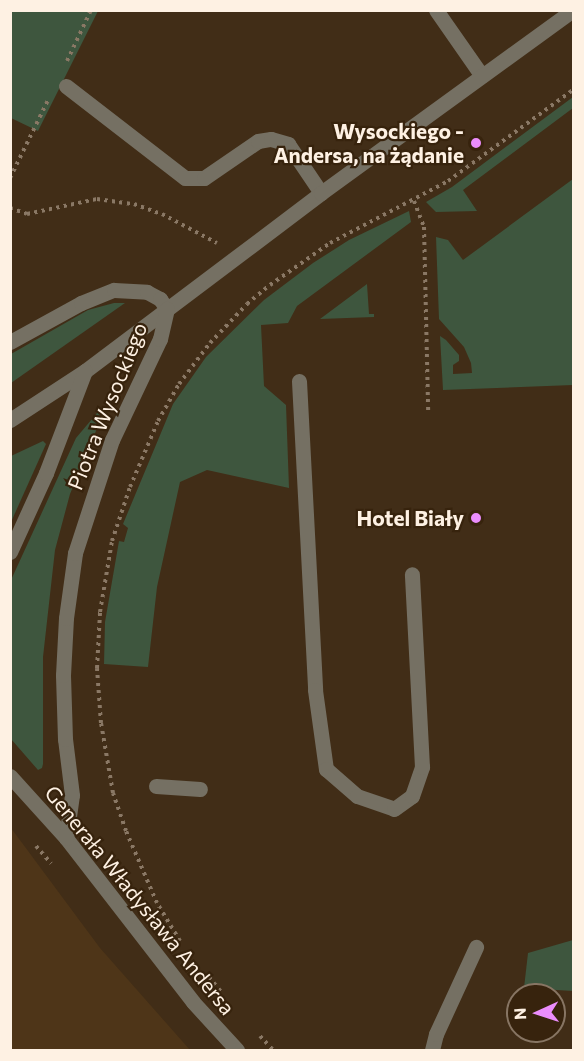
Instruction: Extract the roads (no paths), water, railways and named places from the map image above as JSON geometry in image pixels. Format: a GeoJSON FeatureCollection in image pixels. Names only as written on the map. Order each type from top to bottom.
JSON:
{"type":"FeatureCollection","features":[{"type":"Feature","properties":{"kind":"street"},"geometry":{"type":"LineString","coordinates":[[436,10],[482,76]]}},
{"type":"Feature","properties":{"kind":"street","name":"Piotra Wysockiego"},"geometry":{"type":"LineString","coordinates":[[10,420],[85,371],[321,193],[573,10]]}},
{"type":"Feature","properties":{"kind":"street"},"geometry":{"type":"LineString","coordinates":[[66,86],[185,178],[204,178],[258,141],[271,139],[288,144],[321,193]]}},
{"type":"Feature","properties":{"kind":"street"},"geometry":{"type":"LineString","coordinates":[[10,342],[81,303],[114,290],[147,292],[160,299],[166,309]]}},
{"type":"Feature","properties":{"kind":"street","name":"Piotra Wysockiego"},"geometry":{"type":"LineString","coordinates":[[66,838],[72,795],[65,739],[63,675],[66,618],[75,553],[112,440],[160,339],[166,309]]}},
{"type":"Feature","properties":{"kind":"street"},"geometry":{"type":"LineString","coordinates":[[10,552],[46,472],[85,371]]}},
{"type":"Feature","properties":{"kind":"street"},"geometry":{"type":"LineString","coordinates":[[299,381],[315,690],[326,769],[357,796],[394,809],[412,796],[422,767],[412,574]]}},
{"type":"Feature","properties":{"kind":"street","name":"Generała Władysława Andersa"},"geometry":{"type":"LineString","coordinates":[[10,776],[66,838],[193,1002],[237,1050]]}},
{"type":"Feature","properties":{"kind":"street"},"geometry":{"type":"LineString","coordinates":[[156,786],[200,789]]}},
{"type":"Feature","properties":{"kind":"street"},"geometry":{"type":"LineString","coordinates":[[432,1050],[436,1034],[476,947]]}},
{"type":"Feature","properties":{"kind":"place","name":"Wysockiego - Andersa, na żądanie"},"geometry":{"type":"Point","coordinates":[476,143]}},
{"type":"Feature","properties":{"kind":"place","name":"Hotel Biały"},"geometry":{"type":"Point","coordinates":[476,518]}}]}
